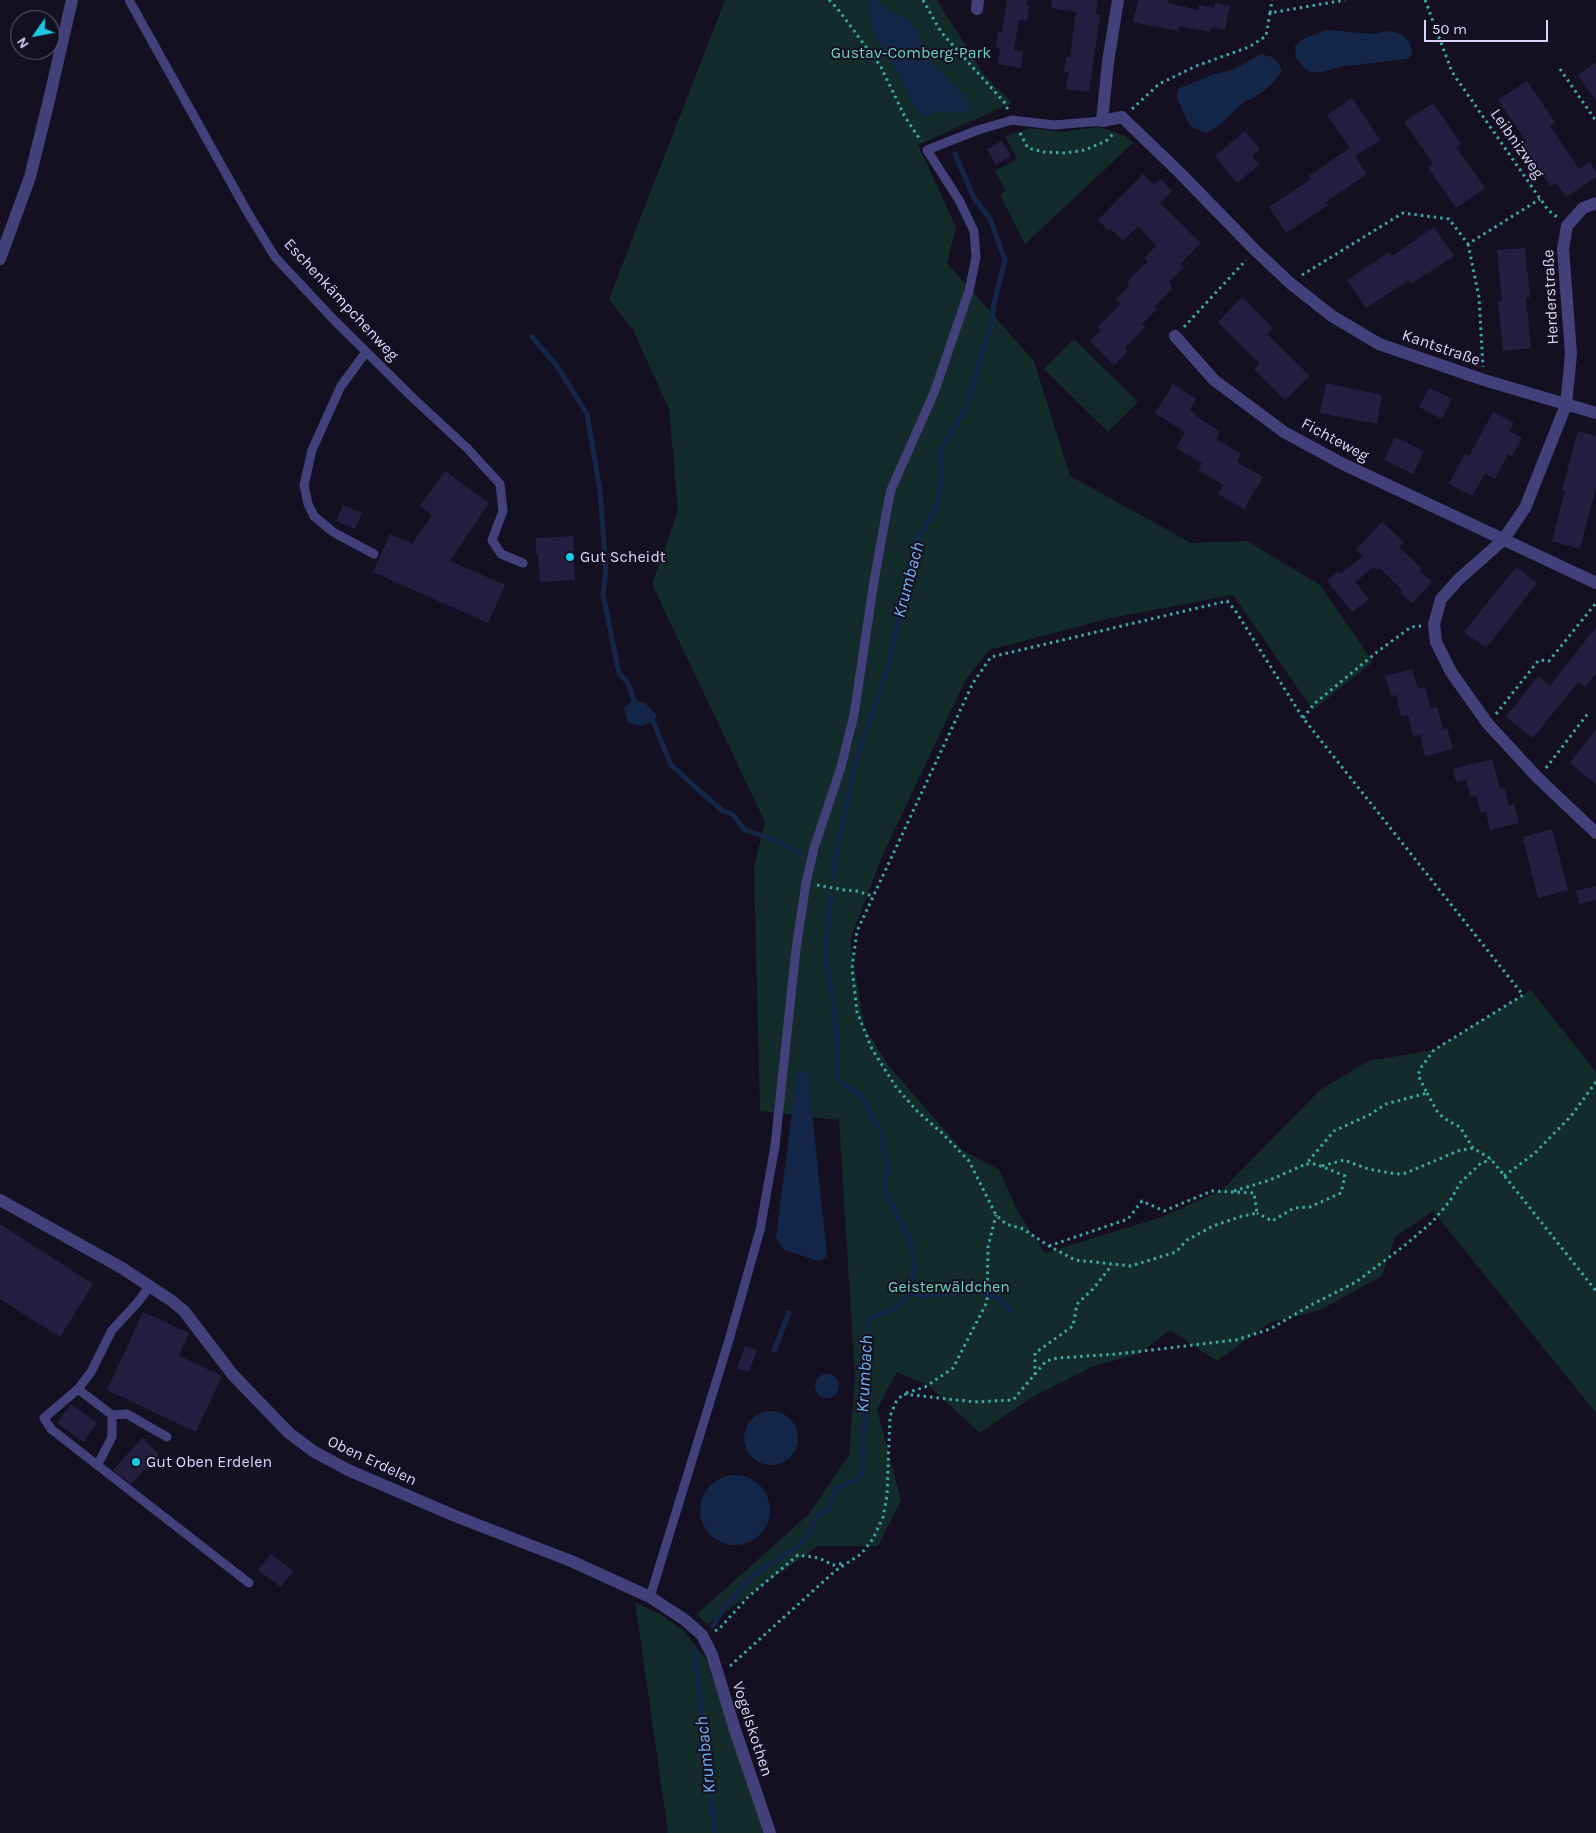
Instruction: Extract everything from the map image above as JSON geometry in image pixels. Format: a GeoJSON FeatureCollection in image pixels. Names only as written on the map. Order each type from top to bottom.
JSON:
{"type":"FeatureCollection","features":[{"type":"Feature","properties":{"kind":"street"},"geometry":{"type":"LineString","coordinates":[[0,258],[30,177],[72,0]]}},
{"type":"Feature","properties":{"kind":"street"},"geometry":{"type":"LineString","coordinates":[[1118,0],[1108,62],[1102,121],[1122,117]]}},
{"type":"Feature","properties":{"kind":"street","name":"Kantstraße"},"geometry":{"type":"LineString","coordinates":[[1122,117],[1256,251],[1290,283],[1332,316],[1379,344],[1484,380],[1596,413]]}},
{"type":"Feature","properties":{"kind":"street"},"geometry":{"type":"LineString","coordinates":[[1567,226],[1583,208],[1596,203]]}},
{"type":"Feature","properties":{"kind":"street","name":"Herderstraße"},"geometry":{"type":"LineString","coordinates":[[1434,624],[1441,599],[1459,579],[1503,540],[1525,508],[1566,405],[1571,354],[1563,249],[1567,226]]}},
{"type":"Feature","properties":{"kind":"street","name":"Fichteweg"},"geometry":{"type":"LineString","coordinates":[[1175,336],[1214,380],[1284,432],[1343,464],[1596,583]]}},
{"type":"Feature","properties":{"kind":"street"},"geometry":{"type":"LineString","coordinates":[[1434,624],[1436,642],[1451,672],[1488,724],[1538,778],[1596,833]]}},
{"type":"Feature","properties":{"kind":"street","name":"Oben Erdelen"},"geometry":{"type":"LineString","coordinates":[[0,1200],[122,1268],[184,1311],[233,1375],[289,1433],[313,1451],[348,1470],[455,1516],[572,1562],[650,1597],[685,1620],[702,1635]]}},
{"type":"Feature","properties":{"kind":"street","name":"Vogelskothen"},"geometry":{"type":"LineString","coordinates":[[702,1635],[712,1655],[770,1833]]}},
{"type":"Feature","properties":{"kind":"lane","name":"Eschenkämpchenweg"},"geometry":{"type":"LineString","coordinates":[[129,0],[248,213],[275,257],[366,352],[412,398],[468,449],[500,484],[503,512],[492,540],[501,554],[523,564]]}},
{"type":"Feature","properties":{"kind":"lane"},"geometry":{"type":"LineString","coordinates":[[650,1597],[729,1340],[760,1230],[775,1146],[796,949],[806,882],[814,848],[842,768],[854,716],[874,581],[891,490],[934,393],[969,291],[976,257],[974,231],[959,200],[927,150],[978,130],[1012,120],[1054,125],[1102,121]]}},
{"type":"Feature","properties":{"kind":"lane"},"geometry":{"type":"LineString","coordinates":[[366,352],[341,386],[312,450],[304,485],[308,504],[314,516],[333,532],[374,554]]}},
{"type":"Feature","properties":{"kind":"lane"},"geometry":{"type":"LineString","coordinates":[[149,1287],[112,1330],[91,1372],[78,1390],[44,1418],[51,1429],[248,1583]]}},
{"type":"Feature","properties":{"kind":"lane"},"geometry":{"type":"LineString","coordinates":[[78,1390],[112,1415],[127,1414],[167,1437]]}},
{"type":"Feature","properties":{"kind":"lane"},"geometry":{"type":"LineString","coordinates":[[98,1464],[112,1437],[112,1415]]}},
{"type":"Feature","properties":{"kind":"path"},"geometry":{"type":"LineString","coordinates":[[829,0],[837,8],[880,67],[905,118],[927,150]]}},
{"type":"Feature","properties":{"kind":"path"},"geometry":{"type":"LineString","coordinates":[[923,0],[941,32],[1004,102],[1028,148],[1044,152],[1065,153],[1085,150],[1106,141],[1119,127],[1122,117],[1159,84],[1196,66],[1249,47],[1266,36],[1272,0]]}},
{"type":"Feature","properties":{"kind":"path"},"geometry":{"type":"LineString","coordinates":[[1270,13],[1346,0]]}},
{"type":"Feature","properties":{"kind":"path","name":"Leibnizweg"},"geometry":{"type":"LineString","coordinates":[[1424,0],[1452,72],[1548,210],[1567,226]]}},
{"type":"Feature","properties":{"kind":"path"},"geometry":{"type":"LineString","coordinates":[[1560,69],[1596,121]]}},
{"type":"Feature","properties":{"kind":"path"},"geometry":{"type":"LineString","coordinates":[[1468,244],[1540,199]]}},
{"type":"Feature","properties":{"kind":"path"},"geometry":{"type":"LineString","coordinates":[[1290,283],[1403,213],[1449,220],[1468,244],[1479,297],[1484,380]]}},
{"type":"Feature","properties":{"kind":"path"},"geometry":{"type":"LineString","coordinates":[[1187,324],[1256,251]]}},
{"type":"Feature","properties":{"kind":"path"},"geometry":{"type":"LineString","coordinates":[[1232,1192],[1270,1180],[1306,1164],[1316,1164],[1345,1176],[1341,1193],[1310,1207],[1294,1208],[1272,1221],[1257,1213],[1239,1217],[1213,1226],[1187,1240],[1176,1252],[1131,1266],[1075,1260],[1023,1229],[1006,1224],[996,1215],[969,1161],[917,1111],[896,1087],[872,1048],[857,1012],[852,968],[857,932],[872,896],[973,683],[990,657],[1228,601],[1303,718],[1523,995],[1434,1050],[1418,1075],[1438,1113],[1460,1126],[1473,1148],[1491,1159],[1596,1291]]}},
{"type":"Feature","properties":{"kind":"path"},"geometry":{"type":"LineString","coordinates":[[1488,724],[1538,661],[1549,661],[1596,603]]}},
{"type":"Feature","properties":{"kind":"path"},"geometry":{"type":"LineString","coordinates":[[1303,718],[1314,704],[1377,652],[1411,627],[1434,624]]}},
{"type":"Feature","properties":{"kind":"path"},"geometry":{"type":"LineString","coordinates":[[1538,778],[1589,712]]}},
{"type":"Feature","properties":{"kind":"path"},"geometry":{"type":"LineString","coordinates":[[806,882],[844,890],[857,890],[872,896]]}},
{"type":"Feature","properties":{"kind":"path"},"geometry":{"type":"LineString","coordinates":[[1504,1176],[1535,1153],[1571,1116],[1596,1082]]}},
{"type":"Feature","properties":{"kind":"path"},"geometry":{"type":"LineString","coordinates":[[1306,1164],[1334,1130],[1369,1115],[1386,1104],[1427,1093]]}},
{"type":"Feature","properties":{"kind":"path"},"geometry":{"type":"LineString","coordinates":[[1321,1166],[1344,1160],[1368,1169],[1396,1174],[1473,1148]]}},
{"type":"Feature","properties":{"kind":"path"},"geometry":{"type":"LineString","coordinates":[[903,1394],[975,1402],[1013,1400],[1046,1361],[1056,1358],[1117,1354],[1236,1340],[1270,1329],[1310,1305],[1356,1282],[1404,1246],[1432,1222],[1450,1201],[1460,1183],[1480,1164],[1491,1159]]}},
{"type":"Feature","properties":{"kind":"path"},"geometry":{"type":"LineString","coordinates":[[1049,1246],[1128,1219],[1142,1201],[1164,1210],[1212,1191],[1254,1193],[1257,1213]]}},
{"type":"Feature","properties":{"kind":"path"},"geometry":{"type":"LineString","coordinates":[[718,1677],[834,1571],[862,1554],[873,1539],[883,1517],[887,1496],[890,1416],[896,1402],[903,1394],[925,1387],[953,1368],[987,1302],[988,1247],[996,1215]]}},
{"type":"Feature","properties":{"kind":"path"},"geometry":{"type":"LineString","coordinates":[[1034,1376],[1035,1353],[1073,1326],[1078,1304],[1093,1290],[1112,1265]]}},
{"type":"Feature","properties":{"kind":"path"},"geometry":{"type":"LineString","coordinates":[[702,1635],[719,1629],[748,1597],[798,1555],[819,1558],[833,1565],[848,1563]]}},
{"type":"Feature","properties":{"kind":"green space"},"geometry":{"type":"Polygon","coordinates":[[[725,0],[937,0],[984,75],[1012,103],[918,145],[956,227],[947,263],[1034,361],[1070,476],[1191,543],[1247,541],[1320,585],[1373,662],[1313,710],[1233,595],[1111,618],[989,650],[965,681],[883,854],[850,940],[864,1026],[888,1065],[962,1150],[999,1170],[1018,1212],[1045,1253],[1162,1217],[1222,1190],[1320,1090],[1368,1061],[1434,1050],[1531,990],[1596,1072],[1596,1413],[1433,1211],[1395,1237],[1382,1276],[1320,1310],[1269,1323],[1217,1361],[1170,1330],[1139,1354],[1094,1366],[1032,1397],[980,1433],[928,1385],[897,1372],[877,1409],[901,1500],[878,1546],[818,1546],[707,1625],[697,1614],[809,1514],[849,1455],[855,1377],[839,1120],[760,1111],[754,867],[765,822],[652,584],[678,511],[669,409],[633,330],[609,299],[725,0]]]}},
{"type":"Feature","properties":{"kind":"green space"},"geometry":{"type":"Polygon","coordinates":[[[1098,127],[1125,136],[1133,143],[1025,244],[1000,195],[1006,191],[995,171],[1017,159],[1005,136],[1031,128],[1060,132],[1098,127]]]}},
{"type":"Feature","properties":{"kind":"green space"},"geometry":{"type":"Polygon","coordinates":[[[1074,339],[1138,402],[1108,432],[1044,369],[1074,339]]]}},
{"type":"Feature","properties":{"kind":"green space"},"geometry":{"type":"Polygon","coordinates":[[[635,1602],[663,1616],[683,1630],[706,1659],[765,1833],[668,1833],[635,1602]]]}},
{"type":"Feature","properties":{"kind":"water"},"geometry":{"type":"Polygon","coordinates":[[[869,0],[877,0],[887,10],[907,18],[916,30],[923,47],[933,63],[967,99],[971,107],[967,111],[962,113],[940,111],[923,116],[920,115],[877,40],[871,26],[869,0]]]}},
{"type":"Feature","properties":{"kind":"water"},"geometry":{"type":"Polygon","coordinates":[[[1325,30],[1374,34],[1389,31],[1399,33],[1410,44],[1412,53],[1409,58],[1344,66],[1321,72],[1310,72],[1296,58],[1295,46],[1301,40],[1325,30]]]}},
{"type":"Feature","properties":{"kind":"water"},"geometry":{"type":"Polygon","coordinates":[[[1261,54],[1272,57],[1281,69],[1281,73],[1270,86],[1244,102],[1220,125],[1206,133],[1190,126],[1177,98],[1178,89],[1212,75],[1235,69],[1261,54]]]}},
{"type":"Feature","properties":{"kind":"water"},"geometry":{"type":"Polygon","coordinates":[[[634,700],[645,703],[657,716],[653,721],[641,726],[628,723],[624,708],[634,700]]]}},
{"type":"Feature","properties":{"kind":"water"},"geometry":{"type":"Polygon","coordinates":[[[797,1072],[808,1073],[827,1256],[819,1261],[784,1250],[776,1237],[797,1072]]]}},
{"type":"Feature","properties":{"kind":"water"},"geometry":{"type":"Polygon","coordinates":[[[787,1310],[792,1312],[776,1353],[771,1351],[787,1310]]]}},
{"type":"Feature","properties":{"kind":"water"},"geometry":{"type":"Polygon","coordinates":[[[827,1374],[836,1377],[839,1386],[836,1395],[827,1398],[818,1395],[815,1386],[818,1377],[827,1374]]]}},
{"type":"Feature","properties":{"kind":"water"},"geometry":{"type":"Polygon","coordinates":[[[771,1411],[781,1413],[790,1419],[796,1428],[798,1438],[796,1448],[790,1457],[781,1463],[771,1465],[761,1463],[752,1457],[746,1448],[744,1438],[746,1428],[752,1419],[761,1413],[771,1411]]]}},
{"type":"Feature","properties":{"kind":"water"},"geometry":{"type":"Polygon","coordinates":[[[728,1475],[742,1475],[755,1481],[764,1490],[770,1503],[768,1523],[760,1535],[742,1545],[728,1545],[715,1539],[706,1530],[700,1517],[700,1503],[706,1490],[715,1481],[728,1475]]]}},
{"type":"Feature","properties":{"kind":"building"},"geometry":{"type":"Polygon","coordinates":[[[1007,0],[1026,0],[1026,5],[1029,6],[1027,21],[1019,20],[1014,50],[1023,51],[1021,68],[998,64],[1000,48],[996,47],[998,32],[1002,32],[1007,0]]]}},
{"type":"Feature","properties":{"kind":"building"},"geometry":{"type":"Polygon","coordinates":[[[1052,0],[1098,0],[1096,14],[1100,15],[1089,92],[1066,89],[1069,72],[1064,72],[1066,57],[1070,57],[1076,12],[1051,8],[1052,0]]]}},
{"type":"Feature","properties":{"kind":"building"},"geometry":{"type":"Polygon","coordinates":[[[1138,0],[1168,0],[1168,3],[1198,10],[1199,5],[1214,8],[1215,3],[1230,6],[1225,30],[1211,27],[1210,32],[1179,26],[1178,31],[1133,22],[1138,0]]]}},
{"type":"Feature","properties":{"kind":"building"},"geometry":{"type":"Polygon","coordinates":[[[1596,62],[1596,101],[1578,75],[1596,62]]]}},
{"type":"Feature","properties":{"kind":"building"},"geometry":{"type":"Polygon","coordinates":[[[1527,81],[1555,122],[1550,126],[1579,169],[1590,162],[1596,172],[1596,177],[1566,197],[1556,183],[1550,186],[1522,145],[1527,142],[1498,100],[1527,81]]]}},
{"type":"Feature","properties":{"kind":"building"},"geometry":{"type":"Polygon","coordinates":[[[1352,98],[1380,140],[1355,156],[1367,174],[1326,202],[1328,205],[1286,233],[1269,207],[1311,179],[1309,176],[1350,148],[1327,115],[1352,98]]]}},
{"type":"Feature","properties":{"kind":"building"},"geometry":{"type":"Polygon","coordinates":[[[1433,103],[1461,144],[1456,147],[1485,188],[1456,208],[1428,167],[1433,163],[1404,122],[1433,103]]]}},
{"type":"Feature","properties":{"kind":"building"},"geometry":{"type":"Polygon","coordinates":[[[1245,131],[1260,149],[1252,156],[1259,165],[1237,183],[1215,156],[1245,131]]]}},
{"type":"Feature","properties":{"kind":"building"},"geometry":{"type":"Polygon","coordinates":[[[1002,141],[1011,156],[996,165],[987,149],[1002,141]]]}},
{"type":"Feature","properties":{"kind":"building"},"geometry":{"type":"Polygon","coordinates":[[[1143,174],[1154,185],[1161,179],[1172,191],[1160,203],[1201,243],[1180,264],[1184,267],[1169,282],[1172,289],[1154,307],[1156,310],[1142,324],[1145,327],[1125,348],[1128,351],[1114,365],[1090,341],[1101,330],[1098,327],[1121,304],[1116,299],[1129,286],[1127,284],[1131,278],[1148,261],[1144,258],[1156,246],[1138,226],[1123,241],[1098,220],[1143,174]]]}},
{"type":"Feature","properties":{"kind":"building"},"geometry":{"type":"Polygon","coordinates":[[[1434,227],[1454,256],[1411,284],[1409,280],[1366,308],[1347,280],[1389,252],[1392,256],[1434,227]]]}},
{"type":"Feature","properties":{"kind":"building"},"geometry":{"type":"Polygon","coordinates":[[[1525,248],[1530,297],[1526,298],[1531,348],[1503,351],[1498,301],[1502,301],[1497,250],[1525,248]]]}},
{"type":"Feature","properties":{"kind":"building"},"geometry":{"type":"Polygon","coordinates":[[[1242,297],[1273,328],[1267,334],[1310,376],[1285,400],[1254,369],[1259,363],[1218,322],[1242,297]]]}},
{"type":"Feature","properties":{"kind":"building"},"geometry":{"type":"Polygon","coordinates":[[[1326,383],[1382,395],[1377,424],[1320,413],[1326,383]]]}},
{"type":"Feature","properties":{"kind":"building"},"geometry":{"type":"Polygon","coordinates":[[[1173,384],[1196,399],[1190,410],[1196,414],[1195,416],[1220,431],[1216,439],[1241,454],[1237,462],[1263,477],[1244,509],[1218,494],[1223,485],[1198,470],[1202,463],[1176,448],[1185,432],[1155,413],[1173,384]]]}},
{"type":"Feature","properties":{"kind":"building"},"geometry":{"type":"Polygon","coordinates":[[[1429,388],[1452,399],[1442,419],[1419,407],[1429,388]]]}},
{"type":"Feature","properties":{"kind":"building"},"geometry":{"type":"Polygon","coordinates":[[[1493,412],[1514,423],[1509,431],[1522,438],[1512,456],[1508,454],[1495,479],[1485,473],[1472,496],[1449,484],[1465,454],[1469,456],[1493,412]]]}},
{"type":"Feature","properties":{"kind":"building"},"geometry":{"type":"Polygon","coordinates":[[[1578,431],[1596,436],[1596,488],[1580,549],[1552,541],[1565,491],[1562,490],[1578,431]]]}},
{"type":"Feature","properties":{"kind":"building"},"geometry":{"type":"Polygon","coordinates":[[[1395,437],[1424,451],[1413,474],[1384,460],[1395,437]]]}},
{"type":"Feature","properties":{"kind":"building"},"geometry":{"type":"Polygon","coordinates":[[[445,471],[489,503],[450,561],[505,585],[488,623],[373,572],[390,534],[412,544],[432,515],[420,506],[445,471]]]}},
{"type":"Feature","properties":{"kind":"building"},"geometry":{"type":"Polygon","coordinates":[[[343,505],[362,513],[355,529],[336,521],[343,505]]]}},
{"type":"Feature","properties":{"kind":"building"},"geometry":{"type":"Polygon","coordinates":[[[1382,522],[1404,542],[1399,547],[1422,569],[1420,571],[1432,582],[1412,603],[1380,568],[1378,570],[1374,567],[1355,582],[1369,599],[1352,612],[1327,581],[1338,572],[1340,574],[1363,556],[1356,550],[1382,522]]]}},
{"type":"Feature","properties":{"kind":"building","name":"Gut Scheidt"},"geometry":{"type":"Polygon","coordinates":[[[573,536],[575,580],[540,582],[536,538],[573,536]]]}},
{"type":"Feature","properties":{"kind":"building"},"geometry":{"type":"Polygon","coordinates":[[[1516,567],[1537,583],[1486,648],[1464,632],[1516,567]]]}},
{"type":"Feature","properties":{"kind":"building"},"geometry":{"type":"Polygon","coordinates":[[[1596,627],[1596,673],[1585,687],[1578,682],[1533,738],[1506,717],[1538,676],[1550,686],[1596,627]]]}},
{"type":"Feature","properties":{"kind":"building"},"geometry":{"type":"Polygon","coordinates":[[[1412,669],[1418,689],[1425,687],[1431,709],[1437,707],[1443,729],[1447,728],[1453,749],[1425,756],[1420,735],[1413,736],[1408,715],[1401,716],[1396,695],[1391,696],[1385,676],[1412,669]]]}},
{"type":"Feature","properties":{"kind":"building"},"geometry":{"type":"Polygon","coordinates":[[[1596,729],[1596,784],[1570,763],[1596,729]]]}},
{"type":"Feature","properties":{"kind":"building"},"geometry":{"type":"Polygon","coordinates":[[[1492,759],[1500,789],[1505,788],[1509,806],[1514,804],[1519,823],[1490,830],[1486,812],[1481,813],[1476,795],[1471,797],[1466,780],[1456,782],[1453,769],[1492,759]]]}},
{"type":"Feature","properties":{"kind":"building"},"geometry":{"type":"Polygon","coordinates":[[[1552,829],[1568,890],[1538,898],[1523,837],[1552,829]]]}},
{"type":"Feature","properties":{"kind":"building"},"geometry":{"type":"Polygon","coordinates":[[[1596,886],[1596,900],[1579,904],[1576,891],[1596,886]]]}},
{"type":"Feature","properties":{"kind":"building"},"geometry":{"type":"Polygon","coordinates":[[[0,1224],[93,1284],[60,1337],[0,1299],[0,1224]]]}},
{"type":"Feature","properties":{"kind":"building"},"geometry":{"type":"Polygon","coordinates":[[[143,1312],[189,1333],[179,1356],[222,1376],[196,1432],[107,1390],[143,1312]]]}},
{"type":"Feature","properties":{"kind":"building"},"geometry":{"type":"Polygon","coordinates":[[[745,1346],[757,1350],[749,1372],[737,1368],[745,1346]]]}},
{"type":"Feature","properties":{"kind":"building"},"geometry":{"type":"Polygon","coordinates":[[[71,1404],[97,1423],[83,1442],[57,1423],[71,1404]]]}},
{"type":"Feature","properties":{"kind":"building","name":"Gut Oben Erdelen"},"geometry":{"type":"Polygon","coordinates":[[[142,1438],[159,1454],[131,1484],[113,1470],[142,1438]]]}},
{"type":"Feature","properties":{"kind":"building"},"geometry":{"type":"Polygon","coordinates":[[[271,1554],[293,1571],[281,1587],[258,1570],[271,1554]]]}},
{"type":"Feature","properties":{"kind":"waterway","name":"Krumbach"},"geometry":{"type":"LineString","coordinates":[[833,878],[838,844],[856,761],[887,671],[915,544],[937,506],[942,474],[940,450],[964,412],[991,326],[994,303],[1005,260],[990,219],[974,198],[955,154]]}},
{"type":"Feature","properties":{"kind":"waterway"},"geometry":{"type":"LineString","coordinates":[[532,337],[557,366],[587,414],[600,490],[606,570],[603,594],[619,673],[628,683],[636,705]]}},
{"type":"Feature","properties":{"kind":"waterway"},"geometry":{"type":"LineString","coordinates":[[649,718],[653,721],[671,765],[702,793],[723,811],[732,814],[745,830],[777,841],[801,853]]}},
{"type":"Feature","properties":{"kind":"waterway","name":"Krumbach"},"geometry":{"type":"LineString","coordinates":[[713,1626],[726,1605],[755,1574],[798,1546],[807,1537],[817,1517],[828,1510],[836,1489],[858,1479],[864,1466],[862,1453],[865,1420],[864,1383],[868,1319],[893,1310],[907,1296],[915,1267],[910,1243],[901,1221],[886,1196],[885,1184],[888,1162],[883,1146],[883,1132],[873,1120],[868,1107],[859,1093],[851,1090],[838,1080],[836,1022],[825,954],[831,895]]}},
{"type":"Feature","properties":{"kind":"waterway"},"geometry":{"type":"LineString","coordinates":[[909,1292],[922,1296],[973,1290],[999,1298],[1011,1311]]}},
{"type":"Feature","properties":{"kind":"waterway","name":"Krumbach"},"geometry":{"type":"LineString","coordinates":[[694,1647],[715,1833]]}},
{"type":"Feature","properties":{"kind":"place","name":"Gut Scheidt"},"geometry":{"type":"Point","coordinates":[570,557]}},
{"type":"Feature","properties":{"kind":"place","name":"Gut Oben Erdelen"},"geometry":{"type":"Point","coordinates":[136,1462]}},
{"type":"Feature","properties":{"kind":"park label","name":"Gustav-Comberg-Park"},"geometry":{"type":"Point","coordinates":[911,53]}},
{"type":"Feature","properties":{"kind":"park label","name":"Geisterwäldchen"},"geometry":{"type":"Point","coordinates":[949,1287]}}]}
